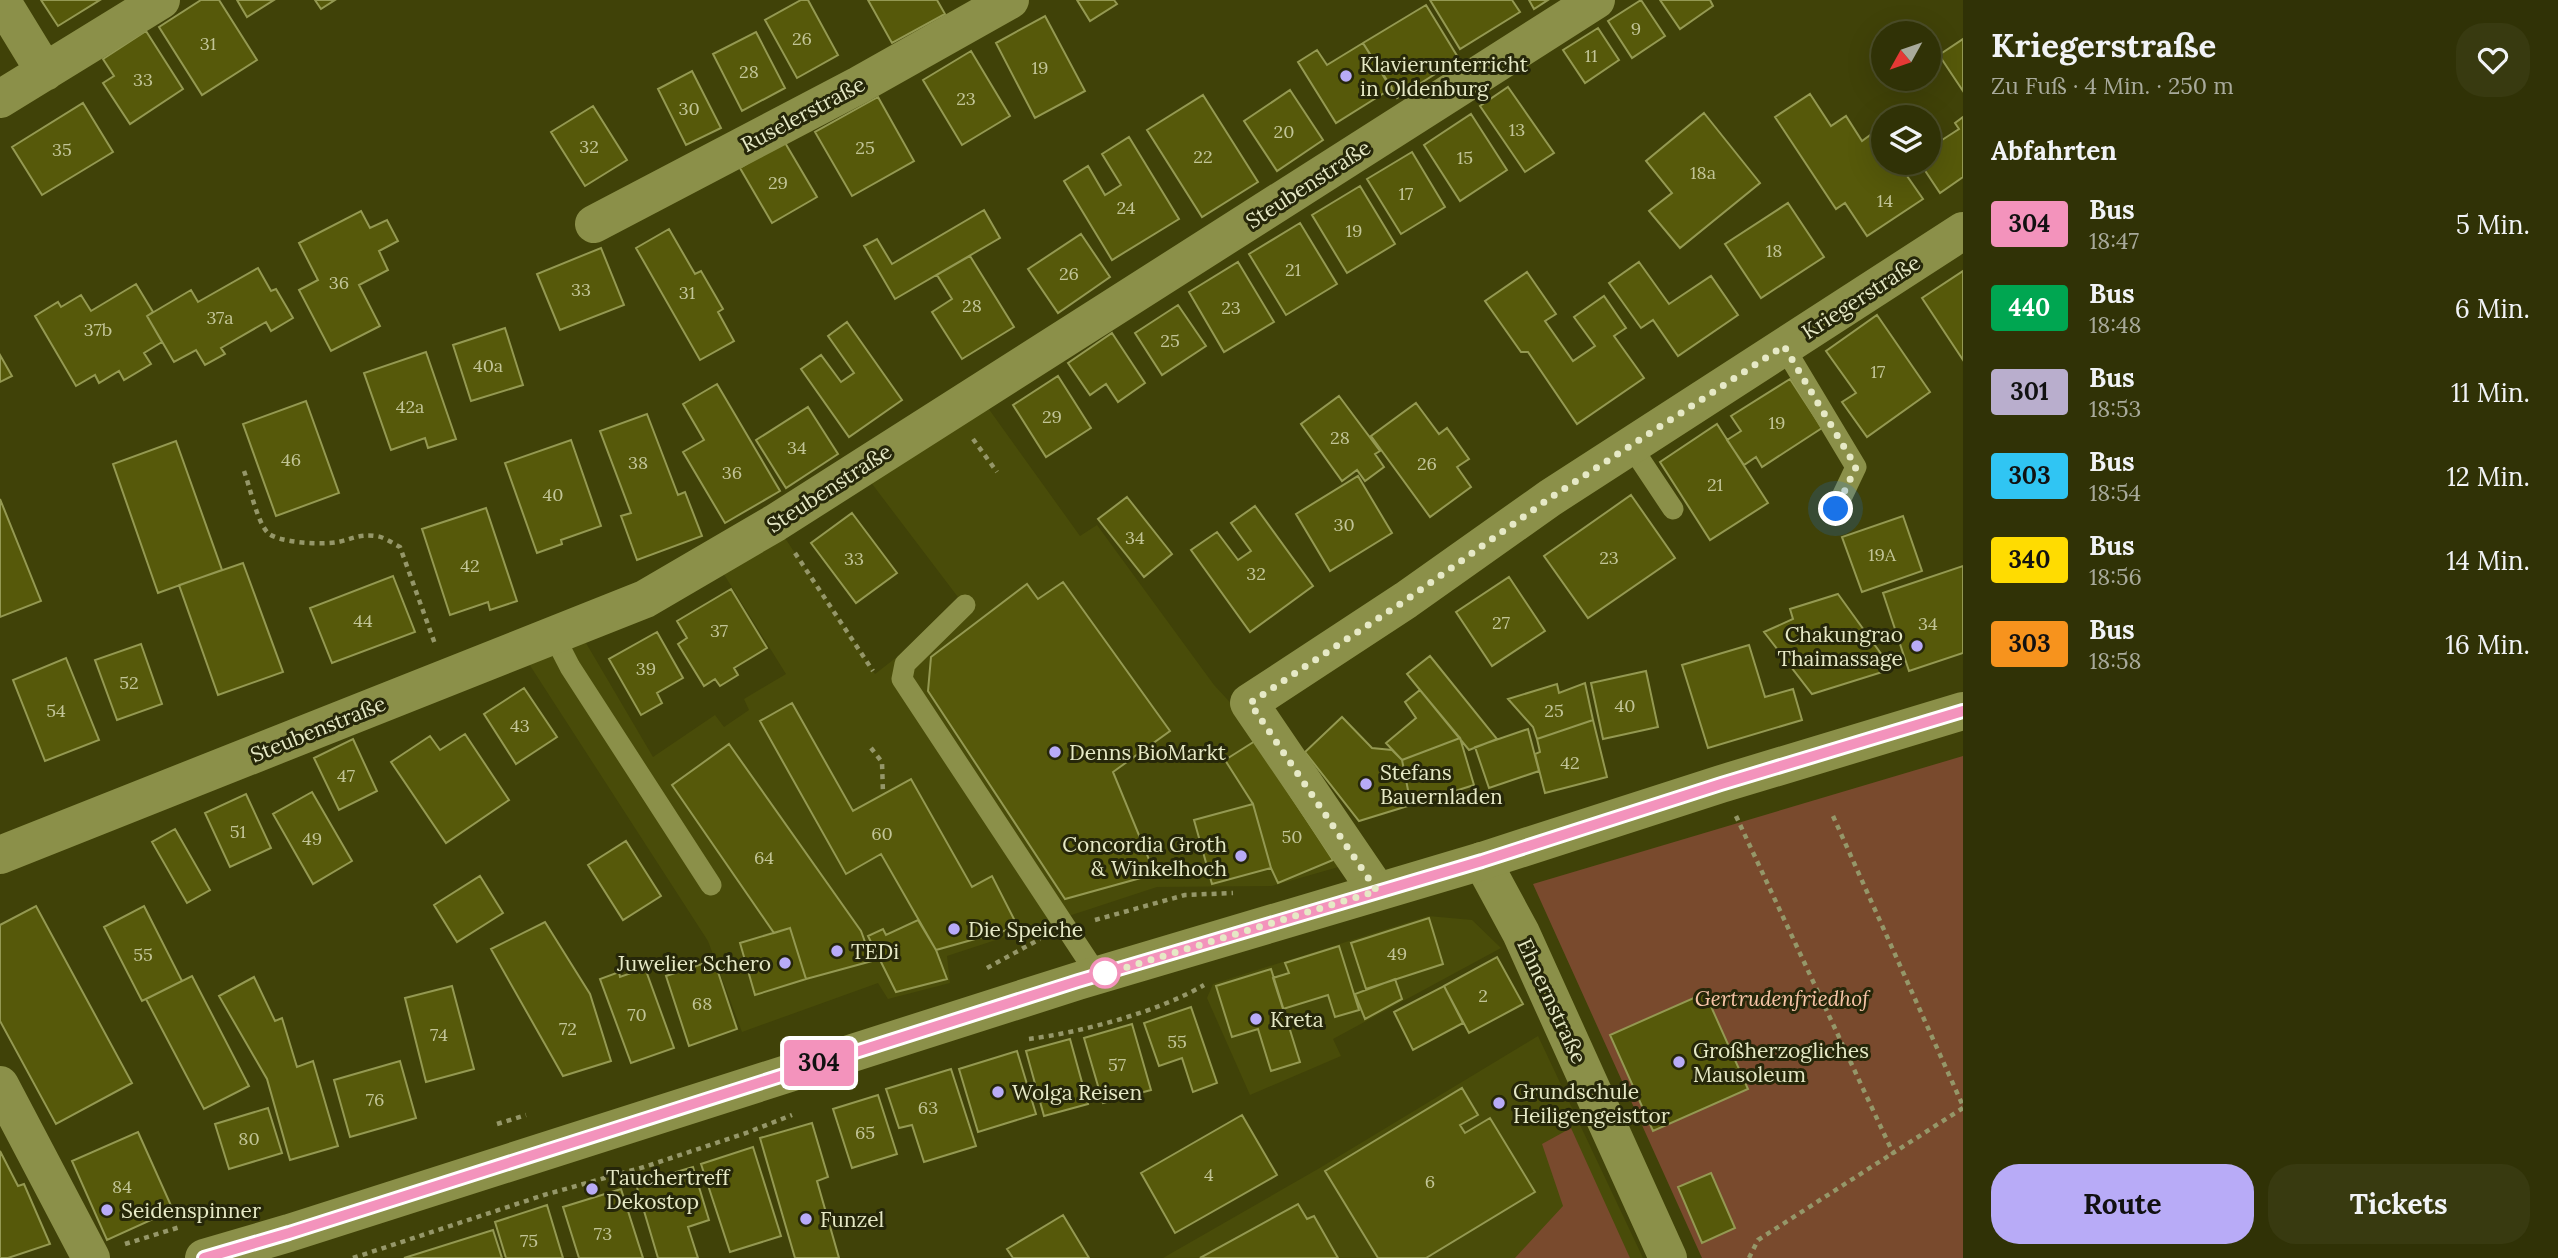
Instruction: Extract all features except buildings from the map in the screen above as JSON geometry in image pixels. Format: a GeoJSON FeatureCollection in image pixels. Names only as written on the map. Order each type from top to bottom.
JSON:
{"type":"FeatureCollection","features":[{"type":"Feature","properties":{"kind":"street"},"geometry":{"type":"LineString","coordinates":[[1,0],[45,72]]}},
{"type":"Feature","properties":{"kind":"street"},"geometry":{"type":"LineString","coordinates":[[0,99],[161,0]]}},
{"type":"Feature","properties":{"kind":"street","name":"Ruselerstraße"},"geometry":{"type":"LineString","coordinates":[[594,224],[859,85],[1010,0]]}},
{"type":"Feature","properties":{"kind":"street","name":"Steubenstraße"},"geometry":{"type":"LineString","coordinates":[[0,855],[645,599],[748,540],[1596,0]]}},
{"type":"Feature","properties":{"kind":"street","name":"Kriegerstraße"},"geometry":{"type":"LineString","coordinates":[[1377,891],[1250,703],[1406,600],[1550,498],[1963,232]]}},
{"type":"Feature","properties":{"kind":"street"},"geometry":{"type":"LineString","coordinates":[[204,1258],[1098,976],[1482,861],[1721,784],[1963,711]]}},
{"type":"Feature","properties":{"kind":"street","name":"Ehnernstraße"},"geometry":{"type":"LineString","coordinates":[[1482,861],[1521,933],[1668,1258]]}},
{"type":"Feature","properties":{"kind":"street"},"geometry":{"type":"LineString","coordinates":[[0,1085],[91,1258]]}},
{"type":"Feature","properties":{"kind":"lane"},"geometry":{"type":"LineString","coordinates":[[1784,346],[1856,467],[1836,509]]}},
{"type":"Feature","properties":{"kind":"lane"},"geometry":{"type":"LineString","coordinates":[[1630,446],[1673,509]]}},
{"type":"Feature","properties":{"kind":"lane"},"geometry":{"type":"LineString","coordinates":[[965,605],[905,664],[902,679],[1098,976]]}},
{"type":"Feature","properties":{"kind":"lane"},"geometry":{"type":"LineString","coordinates":[[554,636],[570,667],[712,885]]}},
{"type":"Feature","properties":{"kind":"path"},"geometry":{"type":"LineString","coordinates":[[244,471],[262,523],[269,534],[282,539],[312,542],[338,542],[354,535],[379,536],[400,547],[447,677]]}},
{"type":"Feature","properties":{"kind":"path"},"geometry":{"type":"LineString","coordinates":[[871,748],[882,762],[883,794]]}},
{"type":"Feature","properties":{"kind":"path"},"geometry":{"type":"LineString","coordinates":[[1721,784],[1893,1153]]}},
{"type":"Feature","properties":{"kind":"path"},"geometry":{"type":"LineString","coordinates":[[1749,1258],[1758,1240],[1963,1107],[1833,816]]}},
{"type":"Feature","properties":{"kind":"shaded area"},"geometry":{"type":"Polygon","coordinates":[[[978,394],[1080,536],[1097,525],[1214,685],[1238,711],[1349,864],[1272,886],[1157,887],[947,956],[950,983],[888,999],[878,983],[742,1032],[708,941],[520,650],[576,626],[653,757],[715,715],[724,727],[749,710],[744,699],[786,674],[715,560],[775,523],[875,674],[964,605],[860,468],[978,394]]]}},
{"type":"Feature","properties":{"kind":"shaded area"},"geometry":{"type":"Polygon","coordinates":[[[1428,916],[1472,920],[1501,948],[1333,1039],[1341,1056],[1250,1095],[1207,998],[1213,984],[1428,916]]]}},
{"type":"Feature","properties":{"kind":"shaded area","name":"Grundschule Heiligengeisttor"},"geometry":{"type":"Polygon","coordinates":[[[1538,1036],[1643,1258],[1163,1258],[1318,1169],[1538,1036]]]}},
{"type":"Feature","properties":{"kind":"green space","name":"Gertrudenfriedhof"},"geometry":{"type":"Polygon","coordinates":[[[1963,756],[1963,1258],[1702,1258],[1533,884],[1963,756]]]}},
{"type":"Feature","properties":{"kind":"green space"},"geometry":{"type":"Polygon","coordinates":[[[1571,1128],[1630,1258],[1515,1258],[1563,1206],[1542,1144],[1571,1128]]]}},
{"type":"Feature","properties":{"kind":"bus line","name":"304"},"geometry":{"type":"LineString","coordinates":[[204,1258],[1142,961],[1482,861],[1721,784],[1963,711]]}},
{"type":"Feature","properties":{"kind":"place","name":"Klavierunterricht in Oldenburg"},"geometry":{"type":"Point","coordinates":[1346,76]}},
{"type":"Feature","properties":{"kind":"place","name":"Chakungrao Thaimassage"},"geometry":{"type":"Point","coordinates":[1917,646]}},
{"type":"Feature","properties":{"kind":"place","name":"Denns BioMarkt"},"geometry":{"type":"Point","coordinates":[1055,752]}},
{"type":"Feature","properties":{"kind":"place","name":"Stefans Bauernladen"},"geometry":{"type":"Point","coordinates":[1366,784]}},
{"type":"Feature","properties":{"kind":"place","name":"Concordia Groth & Winkelhoch"},"geometry":{"type":"Point","coordinates":[1241,856]}},
{"type":"Feature","properties":{"kind":"place","name":"Die Speiche"},"geometry":{"type":"Point","coordinates":[954,929]}},
{"type":"Feature","properties":{"kind":"place","name":"TEDi"},"geometry":{"type":"Point","coordinates":[837,951]}},
{"type":"Feature","properties":{"kind":"place","name":"Juwelier Schero"},"geometry":{"type":"Point","coordinates":[785,963]}},
{"type":"Feature","properties":{"kind":"place","name":"Kreta"},"geometry":{"type":"Point","coordinates":[1256,1019]}},
{"type":"Feature","properties":{"kind":"place","name":"Großherzogliches Mausoleum"},"geometry":{"type":"Point","coordinates":[1679,1062]}},
{"type":"Feature","properties":{"kind":"place","name":"Wolga Reisen"},"geometry":{"type":"Point","coordinates":[998,1092]}},
{"type":"Feature","properties":{"kind":"place","name":"Grundschule Heiligengeisttor"},"geometry":{"type":"Point","coordinates":[1499,1103]}},
{"type":"Feature","properties":{"kind":"place","name":"Tauchertreff Dekostop"},"geometry":{"type":"Point","coordinates":[592,1189]}},
{"type":"Feature","properties":{"kind":"place","name":"Seidenspinner"},"geometry":{"type":"Point","coordinates":[107,1210]}},
{"type":"Feature","properties":{"kind":"place","name":"Funzel"},"geometry":{"type":"Point","coordinates":[806,1219]}},
{"type":"Feature","properties":{"kind":"route"},"geometry":{"type":"LineString","coordinates":[[1105,973],[1098,976],[1377,891],[1250,703],[1406,600],[1550,498],[1784,346],[1856,467],[1836,509]]}}]}
